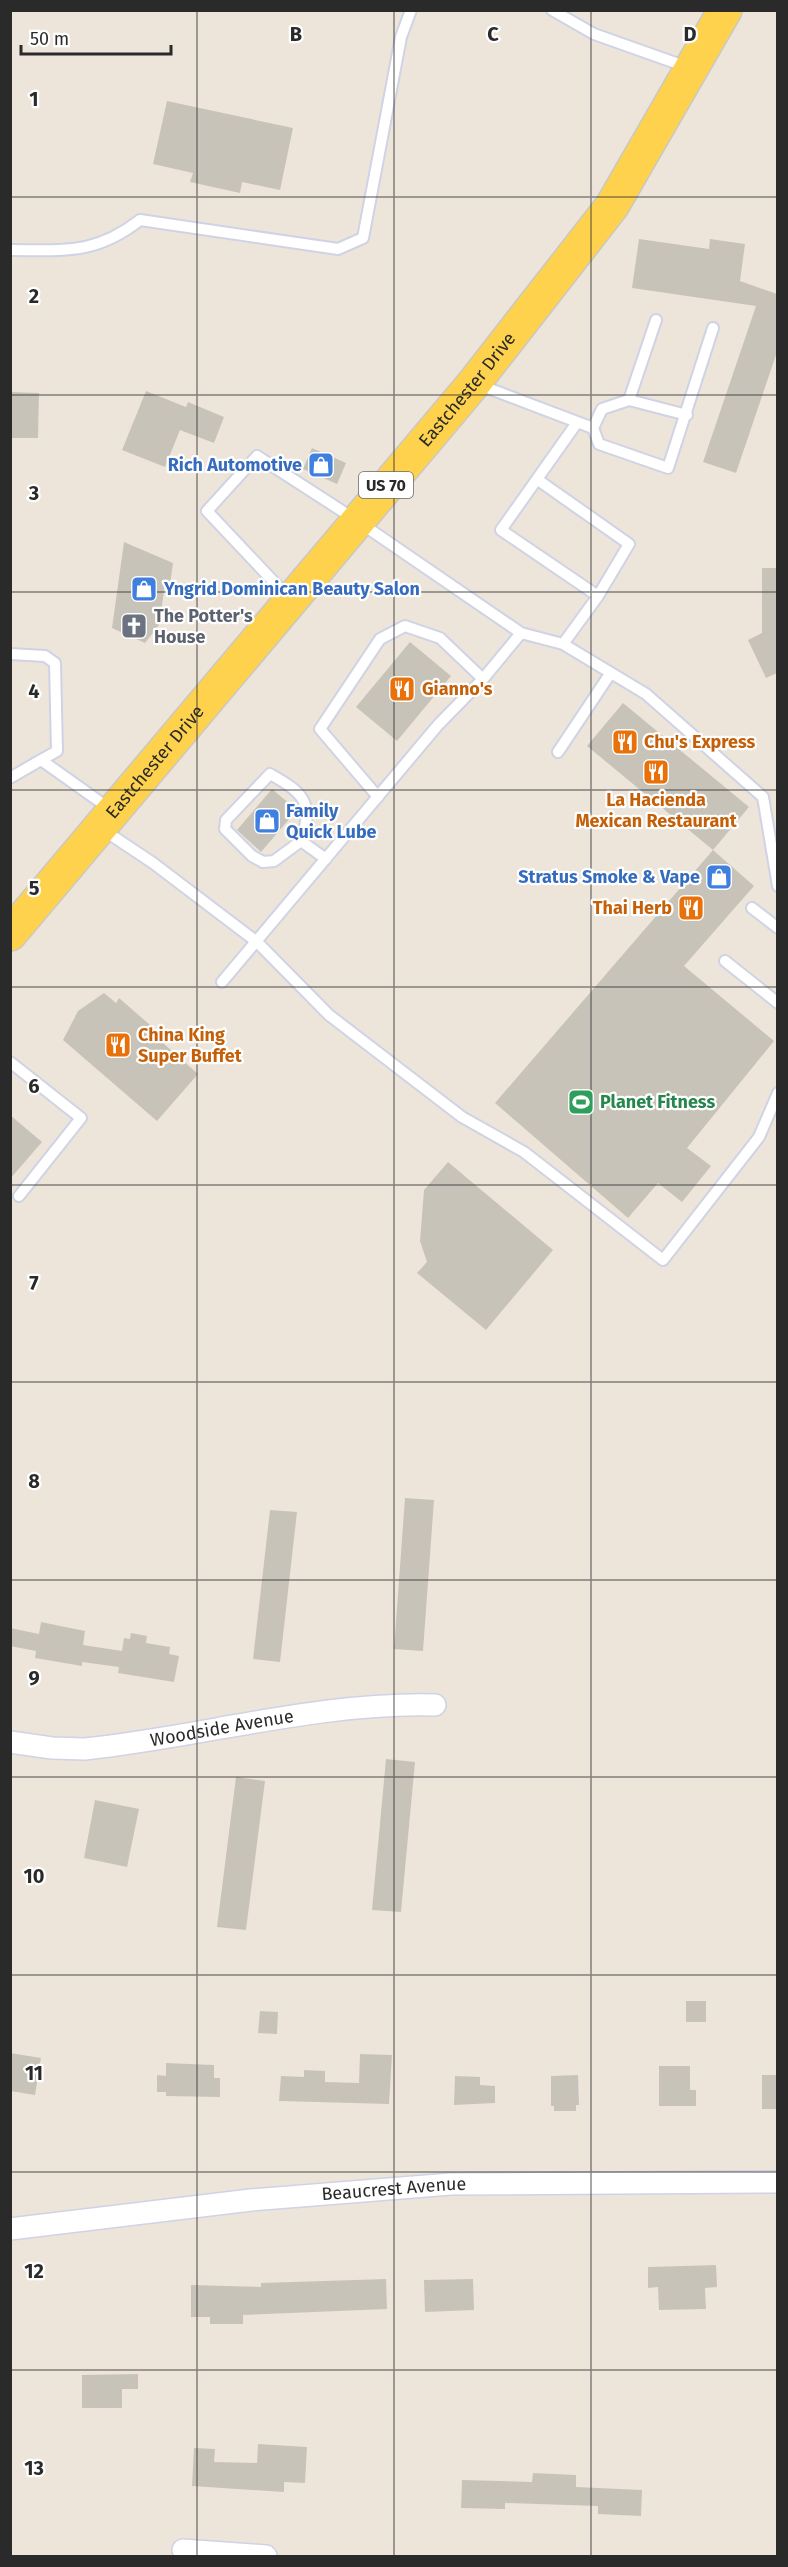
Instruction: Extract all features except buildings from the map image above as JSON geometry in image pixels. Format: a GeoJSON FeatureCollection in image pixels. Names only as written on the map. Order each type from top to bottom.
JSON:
{"type":"FeatureCollection","features":[{"type":"Feature","properties":{"kind":"main road","name":"Eastchester Drive"},"geometry":{"type":"LineString","coordinates":[[14,922],[106,819],[356,520],[474,383],[612,206],[725,10]]}},
{"type":"Feature","properties":{"kind":"street","name":"Woodside Avenue"},"geometry":{"type":"LineString","coordinates":[[10,1742],[52,1748],[85,1749],[331,1711],[404,1704],[435,1705]]}},
{"type":"Feature","properties":{"kind":"street","name":"Beaucrest Avenue"},"geometry":{"type":"LineString","coordinates":[[10,2229],[251,2200],[451,2184],[777,2182]]}},
{"type":"Feature","properties":{"kind":"street"},"geometry":{"type":"LineString","coordinates":[[183,2550],[266,2556]]}},
{"type":"Feature","properties":{"kind":"lane"},"geometry":{"type":"LineString","coordinates":[[10,250],[93,247],[125,231],[140,220],[338,249],[363,238],[400,38],[411,10]]}},
{"type":"Feature","properties":{"kind":"lane"},"geometry":{"type":"LineString","coordinates":[[552,10],[594,34],[693,69]]}},
{"type":"Feature","properties":{"kind":"lane"},"geometry":{"type":"LineString","coordinates":[[629,400],[656,320]]}},
{"type":"Feature","properties":{"kind":"lane"},"geometry":{"type":"LineString","coordinates":[[687,415],[629,400],[602,409],[593,428],[599,444],[668,468],[687,415],[713,328]]}},
{"type":"Feature","properties":{"kind":"lane"},"geometry":{"type":"LineString","coordinates":[[474,383],[576,424],[593,428]]}},
{"type":"Feature","properties":{"kind":"lane"},"geometry":{"type":"LineString","coordinates":[[576,424],[501,530],[598,596]]}},
{"type":"Feature","properties":{"kind":"lane"},"geometry":{"type":"LineString","coordinates":[[290,599],[207,510],[257,456],[356,520],[520,633],[563,645],[646,694],[763,797],[777,886]]}},
{"type":"Feature","properties":{"kind":"lane"},"geometry":{"type":"LineString","coordinates":[[538,480],[629,544],[598,596],[563,645]]}},
{"type":"Feature","properties":{"kind":"lane"},"geometry":{"type":"LineString","coordinates":[[378,797],[320,729],[380,639],[405,626],[440,638],[483,679]]}},
{"type":"Feature","properties":{"kind":"lane"},"geometry":{"type":"LineString","coordinates":[[222,982],[438,725],[483,679],[520,633]]}},
{"type":"Feature","properties":{"kind":"lane"},"geometry":{"type":"LineString","coordinates":[[10,654],[45,656],[55,663],[57,751],[10,778]]}},
{"type":"Feature","properties":{"kind":"lane"},"geometry":{"type":"LineString","coordinates":[[558,752],[610,674]]}},
{"type":"Feature","properties":{"kind":"lane"},"geometry":{"type":"LineString","coordinates":[[41,760],[153,863],[257,942],[329,1016],[462,1117],[524,1152],[663,1260],[759,1137],[777,1093]]}},
{"type":"Feature","properties":{"kind":"lane"},"geometry":{"type":"LineString","coordinates":[[270,774],[298,791],[307,805],[308,819],[301,841],[274,861],[263,862],[232,838],[225,829],[226,820],[270,774]]}},
{"type":"Feature","properties":{"kind":"lane"},"geometry":{"type":"LineString","coordinates":[[301,841],[326,859]]}},
{"type":"Feature","properties":{"kind":"lane"},"geometry":{"type":"LineString","coordinates":[[752,908],[777,928]]}},
{"type":"Feature","properties":{"kind":"lane"},"geometry":{"type":"LineString","coordinates":[[725,961],[777,1003]]}},
{"type":"Feature","properties":{"kind":"lane"},"geometry":{"type":"LineString","coordinates":[[10,1062],[81,1118],[19,1196]]}},
{"type":"Feature","properties":{"kind":"place","name":"Rich Automotive"},"geometry":{"type":"Point","coordinates":[321,465]}},
{"type":"Feature","properties":{"kind":"place","name":"Yngrid Dominican Beauty Salon"},"geometry":{"type":"Point","coordinates":[144,589]}},
{"type":"Feature","properties":{"kind":"place","name":"The Potter's House"},"geometry":{"type":"Point","coordinates":[134,626]}},
{"type":"Feature","properties":{"kind":"place","name":"Gianno's"},"geometry":{"type":"Point","coordinates":[402,689]}},
{"type":"Feature","properties":{"kind":"place","name":"Chu's Express"},"geometry":{"type":"Point","coordinates":[625,742]}},
{"type":"Feature","properties":{"kind":"place","name":"La Hacienda Mexican Restaurant"},"geometry":{"type":"Point","coordinates":[656,772]}},
{"type":"Feature","properties":{"kind":"place","name":"Family Quick Lube"},"geometry":{"type":"Point","coordinates":[267,821]}},
{"type":"Feature","properties":{"kind":"place","name":"Stratus Smoke & Vape"},"geometry":{"type":"Point","coordinates":[719,877]}},
{"type":"Feature","properties":{"kind":"place","name":"Thai Herb"},"geometry":{"type":"Point","coordinates":[691,908]}},
{"type":"Feature","properties":{"kind":"place","name":"China King Super Buffet"},"geometry":{"type":"Point","coordinates":[118,1045]}},
{"type":"Feature","properties":{"kind":"place","name":"Planet Fitness"},"geometry":{"type":"Point","coordinates":[581,1102]}}]}
